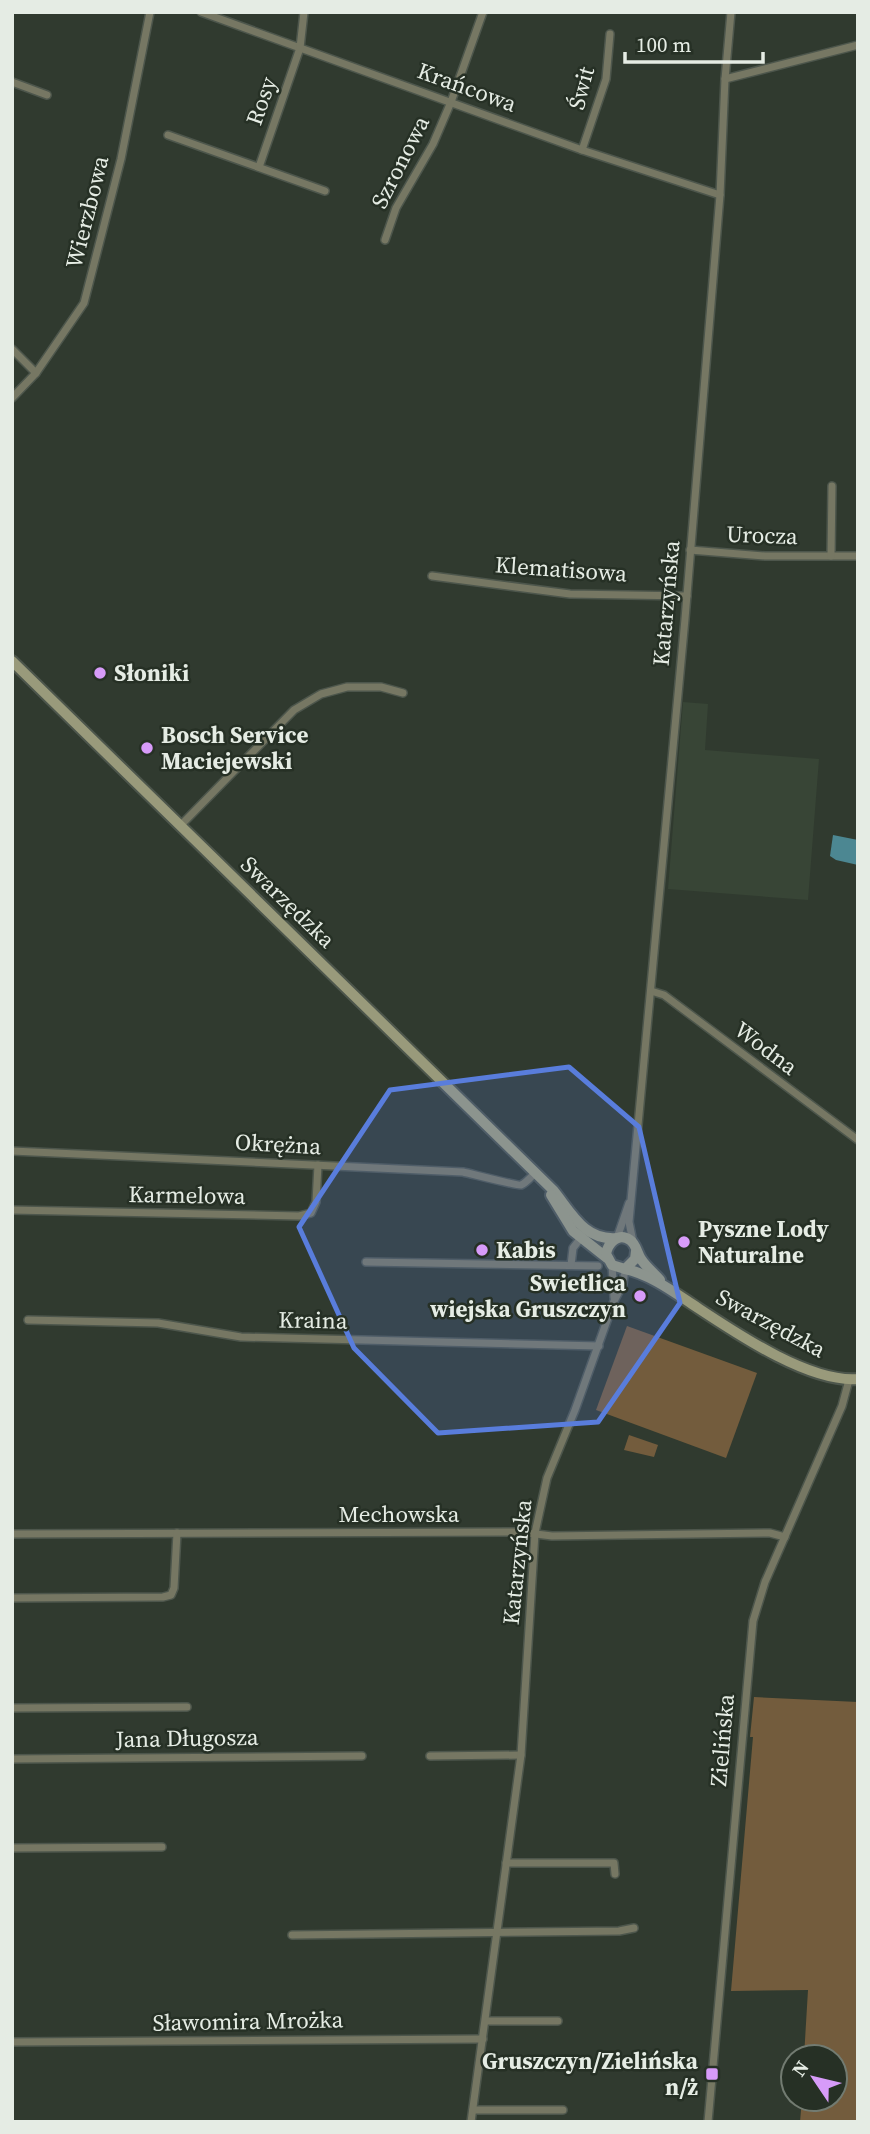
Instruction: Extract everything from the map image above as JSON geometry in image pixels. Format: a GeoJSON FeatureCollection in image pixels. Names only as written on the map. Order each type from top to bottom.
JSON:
{"type":"FeatureCollection","features":[{"type":"Feature","properties":{"kind":"street","name":"Wierzbowa"},"geometry":{"type":"LineString","coordinates":[[12,398],[36,373],[84,303],[121,159],[150,12]]}},
{"type":"Feature","properties":{"kind":"street","name":"Krańcowa"},"geometry":{"type":"LineString","coordinates":[[201,12],[582,150],[720,195]]}},
{"type":"Feature","properties":{"kind":"street","name":"Rosy"},"geometry":{"type":"LineString","coordinates":[[259,167],[300,48],[304,12]]}},
{"type":"Feature","properties":{"kind":"street","name":"Szronowa"},"geometry":{"type":"LineString","coordinates":[[385,240],[396,208],[433,144],[483,12]]}},
{"type":"Feature","properties":{"kind":"street","name":"Katarzyńska"},"geometry":{"type":"LineString","coordinates":[[635,1247],[629,1222],[687,596],[720,195],[731,12]]}},
{"type":"Feature","properties":{"kind":"street","name":"Świt"},"geometry":{"type":"LineString","coordinates":[[582,150],[606,79],[610,34]]}},
{"type":"Feature","properties":{"kind":"street"},"geometry":{"type":"LineString","coordinates":[[725,79],[858,45]]}},
{"type":"Feature","properties":{"kind":"street"},"geometry":{"type":"LineString","coordinates":[[12,82],[47,95]]}},
{"type":"Feature","properties":{"kind":"street"},"geometry":{"type":"LineString","coordinates":[[168,135],[326,191]]}},
{"type":"Feature","properties":{"kind":"street"},"geometry":{"type":"LineString","coordinates":[[12,349],[36,373]]}},
{"type":"Feature","properties":{"kind":"street","name":"Urocza"},"geometry":{"type":"LineString","coordinates":[[831,556],[832,486]]}},
{"type":"Feature","properties":{"kind":"street","name":"Urocza"},"geometry":{"type":"LineString","coordinates":[[690,550],[765,556],[858,556]]}},
{"type":"Feature","properties":{"kind":"street","name":"Klematisowa"},"geometry":{"type":"LineString","coordinates":[[432,576],[570,594],[687,596]]}},
{"type":"Feature","properties":{"kind":"street","name":"Swarzędzka"},"geometry":{"type":"LineString","coordinates":[[12,661],[553,1189],[583,1234],[610,1261]]}},
{"type":"Feature","properties":{"kind":"street"},"geometry":{"type":"LineString","coordinates":[[181,825],[294,710],[321,694],[347,687],[381,687],[403,693]]}},
{"type":"Feature","properties":{"kind":"street","name":"Wodna"},"geometry":{"type":"LineString","coordinates":[[651,991],[664,995],[858,1140]]}},
{"type":"Feature","properties":{"kind":"street","name":"Okrężna"},"geometry":{"type":"LineString","coordinates":[[12,1151],[463,1172],[516,1186],[523,1185],[534,1173]]}},
{"type":"Feature","properties":{"kind":"street","name":"Karmelowa"},"geometry":{"type":"LineString","coordinates":[[12,1210],[299,1216],[311,1213],[316,1202],[318,1165]]}},
{"type":"Feature","properties":{"kind":"street","name":"Katarzyńska"},"geometry":{"type":"LineString","coordinates":[[617,1238],[632,1196]]}},
{"type":"Feature","properties":{"kind":"street"},"geometry":{"type":"LineString","coordinates":[[571,1265],[573,1248],[583,1234],[600,1238],[617,1238],[626,1238],[635,1247],[635,1259],[625,1269],[610,1261],[608,1246],[617,1238]]}},
{"type":"Feature","properties":{"kind":"street","name":"Swarzędzka"},"geometry":{"type":"LineString","coordinates":[[635,1247],[642,1261],[670,1289]]}},
{"type":"Feature","properties":{"kind":"street","name":"Katarzyńska"},"geometry":{"type":"LineString","coordinates":[[610,1261],[614,1301]]}},
{"type":"Feature","properties":{"kind":"street"},"geometry":{"type":"LineString","coordinates":[[366,1262],[598,1266]]}},
{"type":"Feature","properties":{"kind":"street","name":"Katarzyńska"},"geometry":{"type":"LineString","coordinates":[[471,2122],[521,1755],[535,1533],[547,1478],[614,1301],[623,1284],[625,1269]]}},
{"type":"Feature","properties":{"kind":"street","name":"Swarzędzka"},"geometry":{"type":"LineString","coordinates":[[625,1269],[635,1271],[670,1289],[720,1322],[783,1358],[823,1375],[853,1379]]}},
{"type":"Feature","properties":{"kind":"street","name":"Kraina"},"geometry":{"type":"LineString","coordinates":[[28,1320],[158,1323],[240,1337],[598,1346]]}},
{"type":"Feature","properties":{"kind":"street","name":"Zielińska"},"geometry":{"type":"LineString","coordinates":[[708,2122],[753,1620],[762,1589],[853,1379]]}},
{"type":"Feature","properties":{"kind":"street"},"geometry":{"type":"LineString","coordinates":[[12,1598],[172,1595],[177,1533]]}},
{"type":"Feature","properties":{"kind":"street","name":"Mechowska"},"geometry":{"type":"LineString","coordinates":[[12,1534],[535,1533],[552,1536],[770,1533],[785,1538]]}},
{"type":"Feature","properties":{"kind":"street"},"geometry":{"type":"LineString","coordinates":[[12,1708],[187,1707]]}},
{"type":"Feature","properties":{"kind":"street"},"geometry":{"type":"LineString","coordinates":[[430,1755],[521,1755]]}},
{"type":"Feature","properties":{"kind":"street","name":"Jana Długosza"},"geometry":{"type":"LineString","coordinates":[[12,1759],[362,1756]]}},
{"type":"Feature","properties":{"kind":"street"},"geometry":{"type":"LineString","coordinates":[[12,1848],[162,1847]]}},
{"type":"Feature","properties":{"kind":"street"},"geometry":{"type":"LineString","coordinates":[[506,1863],[614,1863],[615,1874]]}},
{"type":"Feature","properties":{"kind":"street"},"geometry":{"type":"LineString","coordinates":[[292,1935],[619,1931],[634,1928]]}},
{"type":"Feature","properties":{"kind":"street"},"geometry":{"type":"LineString","coordinates":[[486,2021],[558,2021]]}},
{"type":"Feature","properties":{"kind":"street","name":"Sławomira Mrożka"},"geometry":{"type":"LineString","coordinates":[[12,2042],[483,2039]]}},
{"type":"Feature","properties":{"kind":"street"},"geometry":{"type":"LineString","coordinates":[[473,2110],[563,2110]]}},
{"type":"Feature","properties":{"kind":"highlighted area"},"geometry":{"type":"Polygon","coordinates":[[[569,1067],[639,1127],[680,1303],[598,1422],[438,1433],[354,1348],[299,1227],[390,1090],[569,1067]]]}},
{"type":"Feature","properties":{"kind":"shaded area"},"geometry":{"type":"Polygon","coordinates":[[[683,702],[708,704],[705,750],[819,759],[808,900],[668,889],[683,702]]]}},
{"type":"Feature","properties":{"kind":"shaded area"},"geometry":{"type":"Polygon","coordinates":[[[627,1326],[757,1373],[726,1458],[596,1410],[627,1326]]]}},
{"type":"Feature","properties":{"kind":"shaded area"},"geometry":{"type":"Polygon","coordinates":[[[629,1435],[658,1445],[654,1457],[624,1450],[629,1435]]]}},
{"type":"Feature","properties":{"kind":"shaded area"},"geometry":{"type":"Polygon","coordinates":[[[754,1697],[858,1702],[858,2122],[800,2122],[801,2113],[849,2113],[849,2043],[805,2043],[808,1990],[731,1991],[753,1737],[750,1737],[754,1697]]]}},
{"type":"Feature","properties":{"kind":"water"},"geometry":{"type":"Polygon","coordinates":[[[833,835],[858,840],[858,865],[830,856],[833,835]]]}},
{"type":"Feature","properties":{"kind":"place","name":"Słoniki"},"geometry":{"type":"Point","coordinates":[100,673]}},
{"type":"Feature","properties":{"kind":"place","name":"Bosch Service Maciejewski"},"geometry":{"type":"Point","coordinates":[147,748]}},
{"type":"Feature","properties":{"kind":"place","name":"Pyszne Lody Naturalne"},"geometry":{"type":"Point","coordinates":[684,1242]}},
{"type":"Feature","properties":{"kind":"place","name":"Kabis"},"geometry":{"type":"Point","coordinates":[482,1250]}},
{"type":"Feature","properties":{"kind":"place","name":"Swietlica wiejska Gruszczyn"},"geometry":{"type":"Point","coordinates":[640,1296]}},
{"type":"Feature","properties":{"kind":"place","name":"Gruszczyn/Zielińska n/ż"},"geometry":{"type":"Point","coordinates":[712,2074]}}]}
